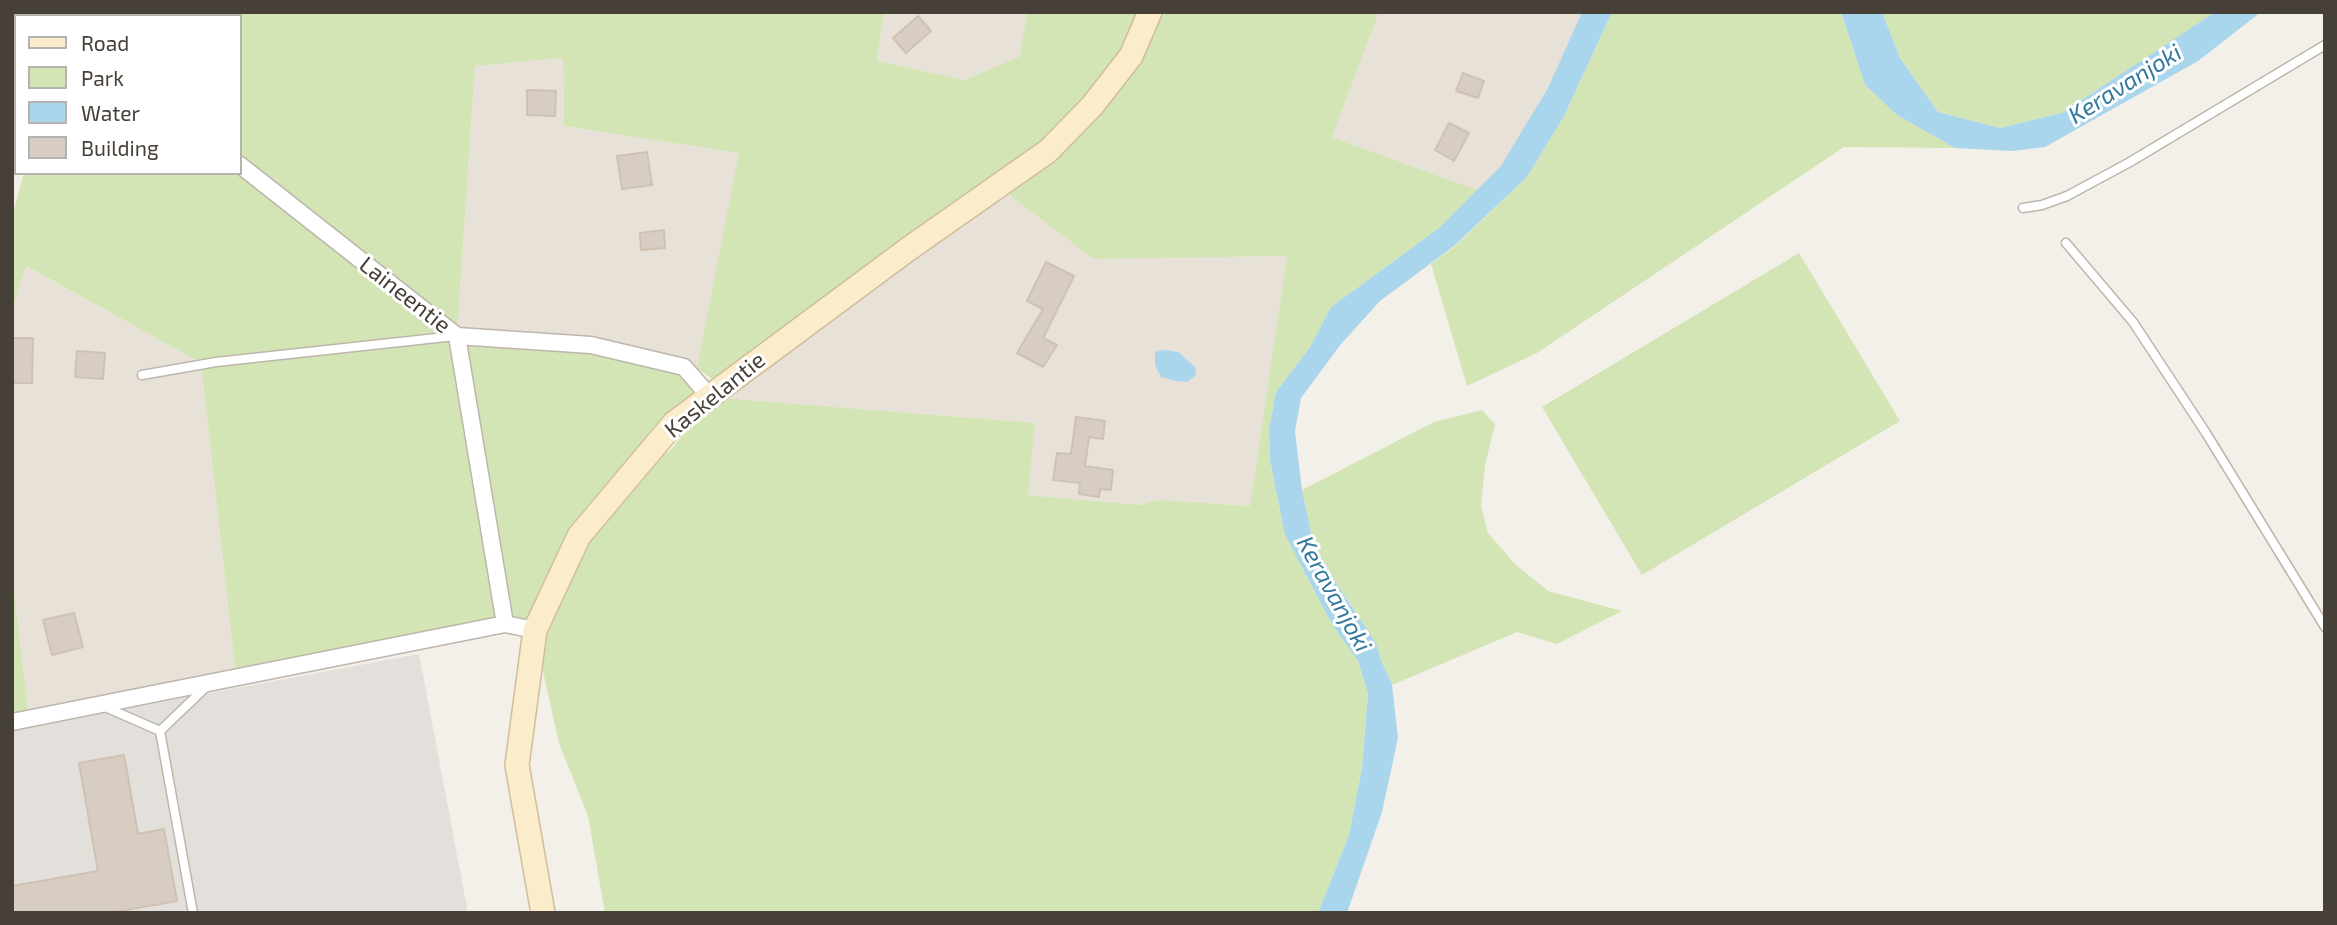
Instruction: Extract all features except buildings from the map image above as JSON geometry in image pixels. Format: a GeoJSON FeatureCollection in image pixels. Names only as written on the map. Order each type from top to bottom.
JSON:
{"type":"FeatureCollection","features":[{"type":"Feature","properties":{"kind":"street","name":"Kaskelantie"},"geometry":{"type":"LineString","coordinates":[[543,913],[517,765],[535,630],[579,536],[674,424],[907,250],[1048,151],[1092,106],[1131,56],[1150,12]]}},
{"type":"Feature","properties":{"kind":"street","name":"Laineentie"},"geometry":{"type":"LineString","coordinates":[[242,167],[457,336],[591,345],[684,367],[710,397]]}},
{"type":"Feature","properties":{"kind":"street"},"geometry":{"type":"LineString","coordinates":[[457,336],[505,624]]}},
{"type":"Feature","properties":{"kind":"street"},"geometry":{"type":"LineString","coordinates":[[12,722],[505,624],[535,630]]}},
{"type":"Feature","properties":{"kind":"lane"},"geometry":{"type":"LineString","coordinates":[[2023,208],[2042,205],[2067,195],[2130,162],[2325,45]]}},
{"type":"Feature","properties":{"kind":"lane"},"geometry":{"type":"LineString","coordinates":[[2066,243],[2133,322],[2206,433],[2325,627]]}},
{"type":"Feature","properties":{"kind":"lane"},"geometry":{"type":"LineString","coordinates":[[142,375],[216,362],[457,336]]}},
{"type":"Feature","properties":{"kind":"lane"},"geometry":{"type":"LineString","coordinates":[[160,731],[210,682]]}},
{"type":"Feature","properties":{"kind":"lane"},"geometry":{"type":"LineString","coordinates":[[101,704],[160,731]]}},
{"type":"Feature","properties":{"kind":"lane"},"geometry":{"type":"LineString","coordinates":[[160,731],[193,913]]}},
{"type":"Feature","properties":{"kind":"shaded area"},"geometry":{"type":"Polygon","coordinates":[[[884,12],[1027,12],[1020,56],[965,80],[877,61],[884,12]]]}},
{"type":"Feature","properties":{"kind":"shaded area"},"geometry":{"type":"Polygon","coordinates":[[[1379,12],[1582,12],[1548,88],[1502,166],[1477,190],[1332,137],[1379,12]]]}},
{"type":"Feature","properties":{"kind":"shaded area"},"geometry":{"type":"Polygon","coordinates":[[[563,58],[564,126],[740,153],[695,380],[457,336],[475,66],[563,58]]]}},
{"type":"Feature","properties":{"kind":"shaded area"},"geometry":{"type":"Polygon","coordinates":[[[998,186],[1093,259],[1287,256],[1250,506],[1158,500],[1140,505],[1028,495],[1035,423],[710,397],[998,186]]]}},
{"type":"Feature","properties":{"kind":"shaded area"},"geometry":{"type":"Polygon","coordinates":[[[25,266],[201,363],[236,677],[29,719],[12,574],[12,310],[25,266]]]}},
{"type":"Feature","properties":{"kind":"shaded area"},"geometry":{"type":"Polygon","coordinates":[[[419,654],[468,913],[12,913],[12,730],[419,654]]]}},
{"type":"Feature","properties":{"kind":"green space"},"geometry":{"type":"Polygon","coordinates":[[[43,12],[884,12],[877,61],[965,80],[1020,56],[1027,12],[1379,12],[1332,137],[1477,190],[1439,228],[1331,307],[1310,347],[1276,392],[1269,430],[1270,460],[1285,535],[1333,626],[1358,661],[1368,693],[1362,768],[1349,835],[1318,913],[605,913],[588,816],[559,743],[531,618],[236,677],[201,363],[26,266],[12,310],[12,216],[23,175],[242,175],[242,14],[43,12]],[[563,58],[475,66],[457,336],[591,345],[684,367],[710,397],[1035,423],[1028,495],[1140,505],[1158,500],[1250,506],[1287,256],[1093,259],[998,186],[723,387],[697,368],[739,153],[564,126],[563,58]],[[708,400],[627,480],[672,449],[708,400]]]}},
{"type":"Feature","properties":{"kind":"green space"},"geometry":{"type":"Polygon","coordinates":[[[1612,12],[1841,12],[1865,85],[1897,115],[1955,148],[1844,147],[1537,353],[1467,386],[1431,264],[1455,246],[1527,177],[1564,116],[1612,12]]]}},
{"type":"Feature","properties":{"kind":"green space"},"geometry":{"type":"Polygon","coordinates":[[[1882,12],[2215,12],[2062,113],[2000,128],[1938,112],[1900,58],[1882,12]]]}},
{"type":"Feature","properties":{"kind":"green space"},"geometry":{"type":"Polygon","coordinates":[[[1799,253],[1900,421],[1642,575],[1542,407],[1799,253]]]}},
{"type":"Feature","properties":{"kind":"green space"},"geometry":{"type":"Polygon","coordinates":[[[1482,410],[1495,424],[1485,465],[1481,506],[1488,533],[1515,564],[1548,591],[1622,611],[1557,644],[1517,632],[1392,685],[1376,643],[1336,583],[1313,542],[1302,490],[1434,422],[1482,410]]]}},
{"type":"Feature","properties":{"kind":"green space"},"geometry":{"type":"Polygon","coordinates":[[[12,574],[29,719],[12,722],[12,574]]]}},
{"type":"Feature","properties":{"kind":"water","name":"Keravanjoki"},"geometry":{"type":"Polygon","coordinates":[[[1582,12],[1612,12],[1564,116],[1527,177],[1454,246],[1380,301],[1341,344],[1301,398],[1295,431],[1302,490],[1313,542],[1336,583],[1376,643],[1392,685],[1398,738],[1382,812],[1347,913],[1318,913],[1349,835],[1362,768],[1368,693],[1358,661],[1333,626],[1285,535],[1270,460],[1269,430],[1276,392],[1310,347],[1331,307],[1439,228],[1501,166],[1548,88],[1582,12]]]}},
{"type":"Feature","properties":{"kind":"water","name":"Keravanjoki"},"geometry":{"type":"Polygon","coordinates":[[[1841,12],[1882,12],[1900,58],[1938,112],[2000,128],[2062,113],[2215,12],[2261,12],[2198,61],[2045,147],[2012,151],[1955,148],[1897,115],[1865,85],[1841,12]]]}},
{"type":"Feature","properties":{"kind":"water"},"geometry":{"type":"Polygon","coordinates":[[[1155,352],[1178,352],[1195,367],[1196,375],[1187,382],[1161,377],[1155,365],[1155,352]]]}}]}
